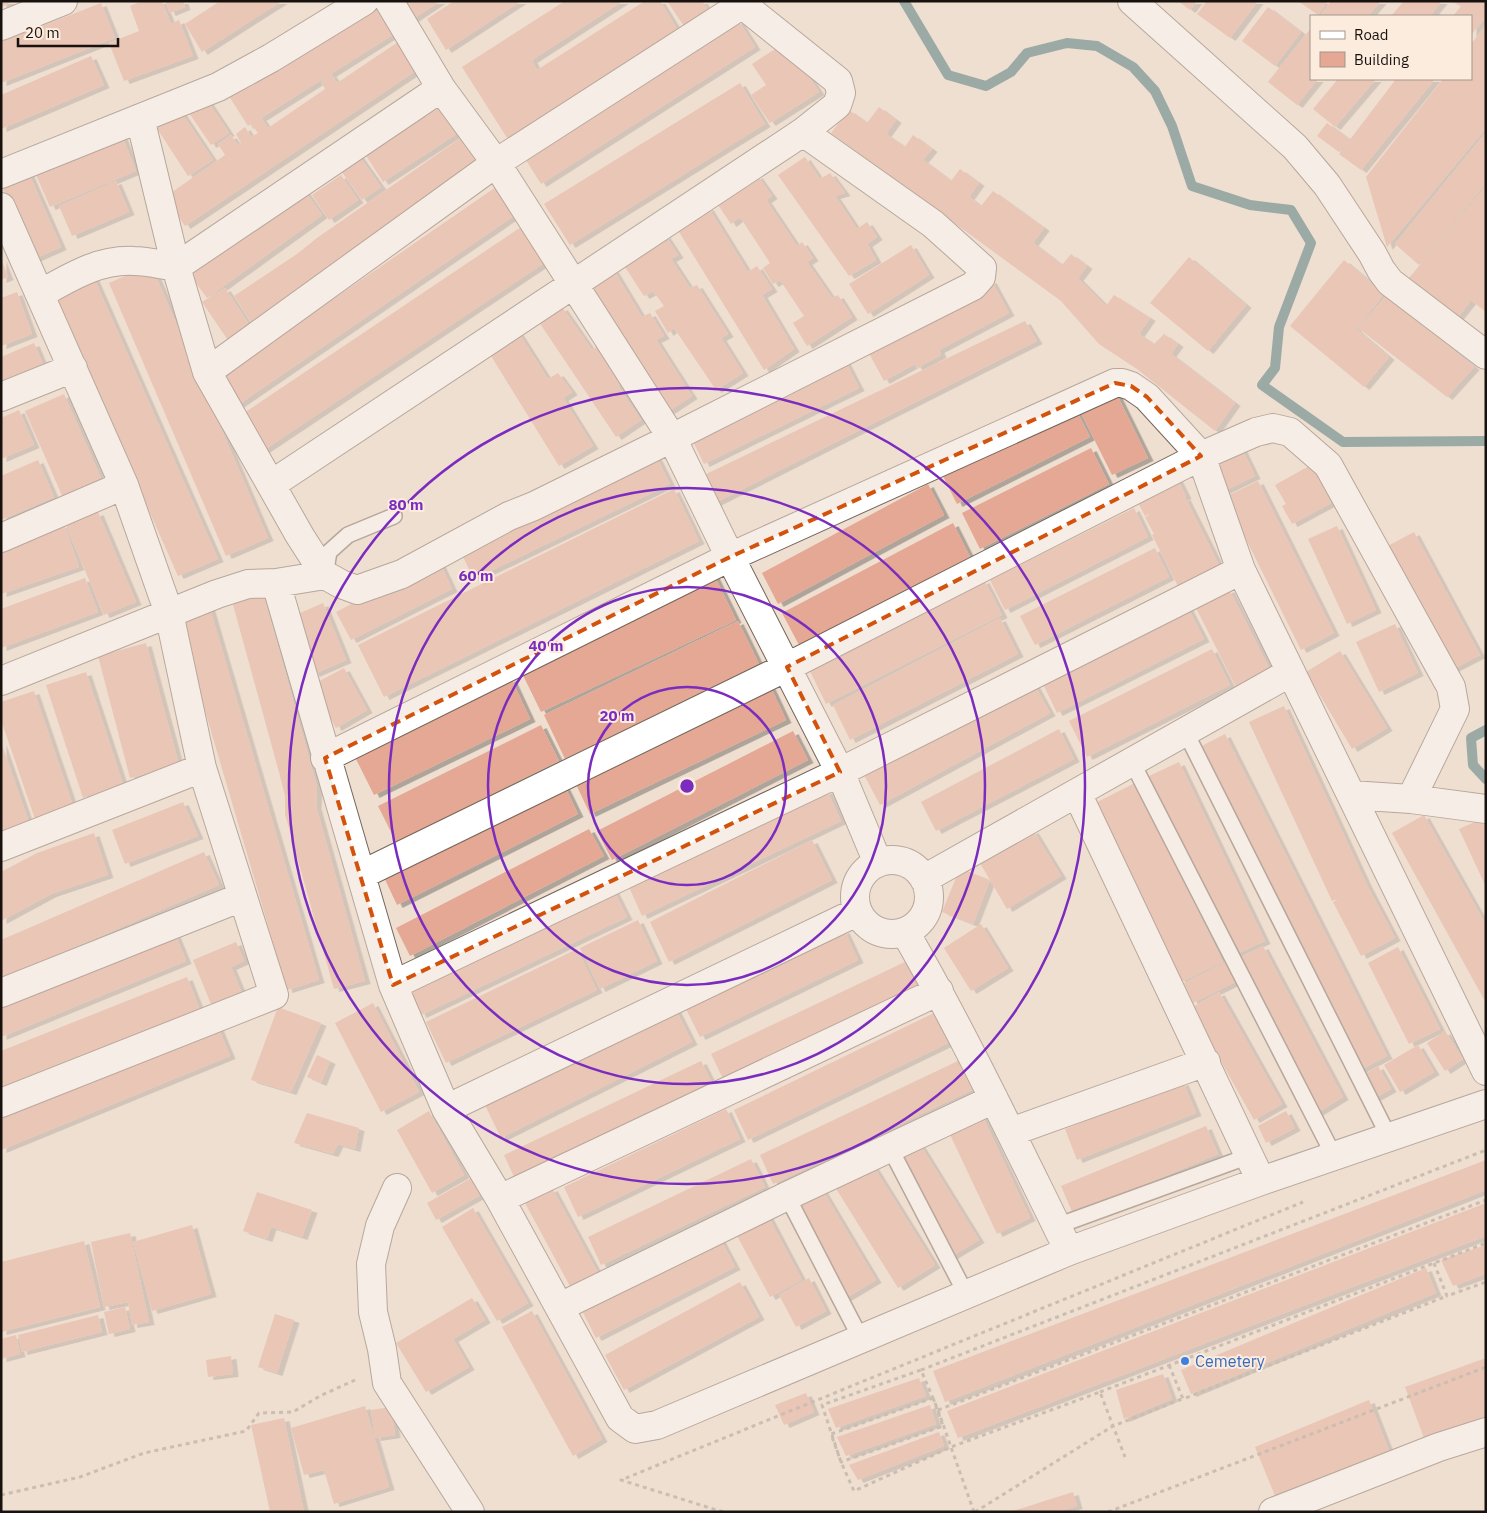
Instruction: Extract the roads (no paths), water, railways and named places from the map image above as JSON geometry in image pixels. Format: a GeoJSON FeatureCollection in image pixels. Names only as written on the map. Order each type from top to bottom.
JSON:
{"type":"FeatureCollection","features":[{"type":"Feature","properties":{"kind":"street"},"geometry":{"type":"LineString","coordinates":[[1,26],[63,1]]}},
{"type":"Feature","properties":{"kind":"street"},"geometry":{"type":"LineString","coordinates":[[1,174],[218,87],[271,58],[364,1]]}},
{"type":"Feature","properties":{"kind":"street"},"geometry":{"type":"LineString","coordinates":[[389,1],[441,88],[496,163],[672,438],[730,557],[840,772],[878,862]]}},
{"type":"Feature","properties":{"kind":"street"},"geometry":{"type":"LineString","coordinates":[[1132,1],[1306,159],[1327,185],[1372,253],[1380,270],[1390,282],[1486,355]]}},
{"type":"Feature","properties":{"kind":"street"},"geometry":{"type":"LineString","coordinates":[[208,372],[496,163],[741,3],[838,81],[841,93],[838,105],[804,132],[272,484]]}},
{"type":"Feature","properties":{"kind":"street"},"geometry":{"type":"LineString","coordinates":[[40,294],[84,270],[108,263],[133,261],[176,267],[441,88]]}},
{"type":"Feature","properties":{"kind":"street"},"geometry":{"type":"LineString","coordinates":[[140,118],[176,267],[208,372],[300,536],[325,575],[357,590],[402,574],[510,516],[672,438],[973,286],[981,277],[982,268],[933,224],[804,132]]}},
{"type":"Feature","properties":{"kind":"street"},"geometry":{"type":"LineString","coordinates":[[1,208],[124,485],[169,614],[202,768],[274,995],[1,1103]]}},
{"type":"Feature","properties":{"kind":"street"},"geometry":{"type":"LineString","coordinates":[[1,397],[73,368]]}},
{"type":"Feature","properties":{"kind":"street"},"geometry":{"type":"LineString","coordinates":[[326,758],[730,557],[1115,384],[1122,383],[1131,386],[1147,397],[1200,456],[1241,570],[1486,1071]]}},
{"type":"Feature","properties":{"kind":"street"},"geometry":{"type":"LineString","coordinates":[[361,876],[787,667],[1200,456],[1256,432],[1273,428],[1290,432],[1328,465],[1451,688],[1454,709],[1450,722],[1411,799]]}},
{"type":"Feature","properties":{"kind":"street"},"geometry":{"type":"LineString","coordinates":[[1,538],[124,485]]}},
{"type":"Feature","properties":{"kind":"street"},"geometry":{"type":"LineString","coordinates":[[393,985],[840,772],[1241,570]]}},
{"type":"Feature","properties":{"kind":"street"},"geometry":{"type":"LineString","coordinates":[[1,681],[217,594],[248,584],[276,583],[325,575]]}},
{"type":"Feature","properties":{"kind":"street"},"geometry":{"type":"LineString","coordinates":[[276,583],[393,985],[446,1109],[500,1199],[620,1418],[635,1429],[657,1425],[1069,1250],[1261,1181],[1486,1104]]}},
{"type":"Feature","properties":{"kind":"street"},"geometry":{"type":"LineString","coordinates":[[924,879],[1291,672]]}},
{"type":"Feature","properties":{"kind":"street"},"geometry":{"type":"LineString","coordinates":[[1,847],[202,768]]}},
{"type":"Feature","properties":{"kind":"street"},"geometry":{"type":"LineString","coordinates":[[1077,793],[1261,1181]]}},
{"type":"Feature","properties":{"kind":"street"},"geometry":{"type":"LineString","coordinates":[[1351,796],[1411,799],[1486,809]]}},
{"type":"Feature","properties":{"kind":"street"},"geometry":{"type":"LineString","coordinates":[[891,860],[904,862],[916,869],[924,879],[929,894],[927,910],[918,924],[905,932],[891,935],[877,932],[865,924],[857,912],[854,898],[857,883],[866,871],[878,862],[891,860]]}},
{"type":"Feature","properties":{"kind":"street"},"geometry":{"type":"LineString","coordinates":[[1,993],[242,897]]}},
{"type":"Feature","properties":{"kind":"street"},"geometry":{"type":"LineString","coordinates":[[446,1109],[857,912]]}},
{"type":"Feature","properties":{"kind":"street"},"geometry":{"type":"LineString","coordinates":[[905,932],[939,991],[1069,1250]]}},
{"type":"Feature","properties":{"kind":"street"},"geometry":{"type":"LineString","coordinates":[[500,1199],[939,991]]}},
{"type":"Feature","properties":{"kind":"street"},"geometry":{"type":"LineString","coordinates":[[1011,1132],[1206,1062]]}},
{"type":"Feature","properties":{"kind":"street"},"geometry":{"type":"LineString","coordinates":[[560,1307],[787,1196],[994,1099]]}},
{"type":"Feature","properties":{"kind":"street"},"geometry":{"type":"LineString","coordinates":[[397,1188],[380,1226],[371,1264],[373,1312],[382,1349],[387,1383],[470,1512]]}},
{"type":"Feature","properties":{"kind":"street"},"geometry":{"type":"LineString","coordinates":[[1273,1512],[1439,1447],[1486,1432]]}},
{"type":"Feature","properties":{"kind":"lane"},"geometry":{"type":"LineString","coordinates":[[325,575],[329,552],[348,535],[394,516]]}},
{"type":"Feature","properties":{"kind":"lane"},"geometry":{"type":"LineString","coordinates":[[1185,732],[1389,1137]]}},
{"type":"Feature","properties":{"kind":"lane"},"geometry":{"type":"LineString","coordinates":[[1132,762],[1334,1156]]}},
{"type":"Feature","properties":{"kind":"lane"},"geometry":{"type":"LineString","coordinates":[[890,1148],[966,1294]]}},
{"type":"Feature","properties":{"kind":"lane"},"geometry":{"type":"LineString","coordinates":[[1057,1226],[1249,1156]]}},
{"type":"Feature","properties":{"kind":"lane"},"geometry":{"type":"LineString","coordinates":[[787,1196],[861,1339]]}},
{"type":"Feature","properties":{"kind":"waterway"},"geometry":{"type":"LineString","coordinates":[[904,1],[948,75],[986,86],[1011,72],[1027,53],[1067,43],[1097,46],[1133,67],[1155,91],[1172,126],[1192,186],[1250,205],[1291,210],[1311,243],[1279,327],[1275,368],[1262,385],[1343,442],[1486,441]]}},
{"type":"Feature","properties":{"kind":"waterway"},"geometry":{"type":"LineString","coordinates":[[1486,730],[1471,738],[1473,765],[1486,779]]}},
{"type":"Feature","properties":{"kind":"place","name":"Cemetery"},"geometry":{"type":"Point","coordinates":[1185,1361]}}]}
